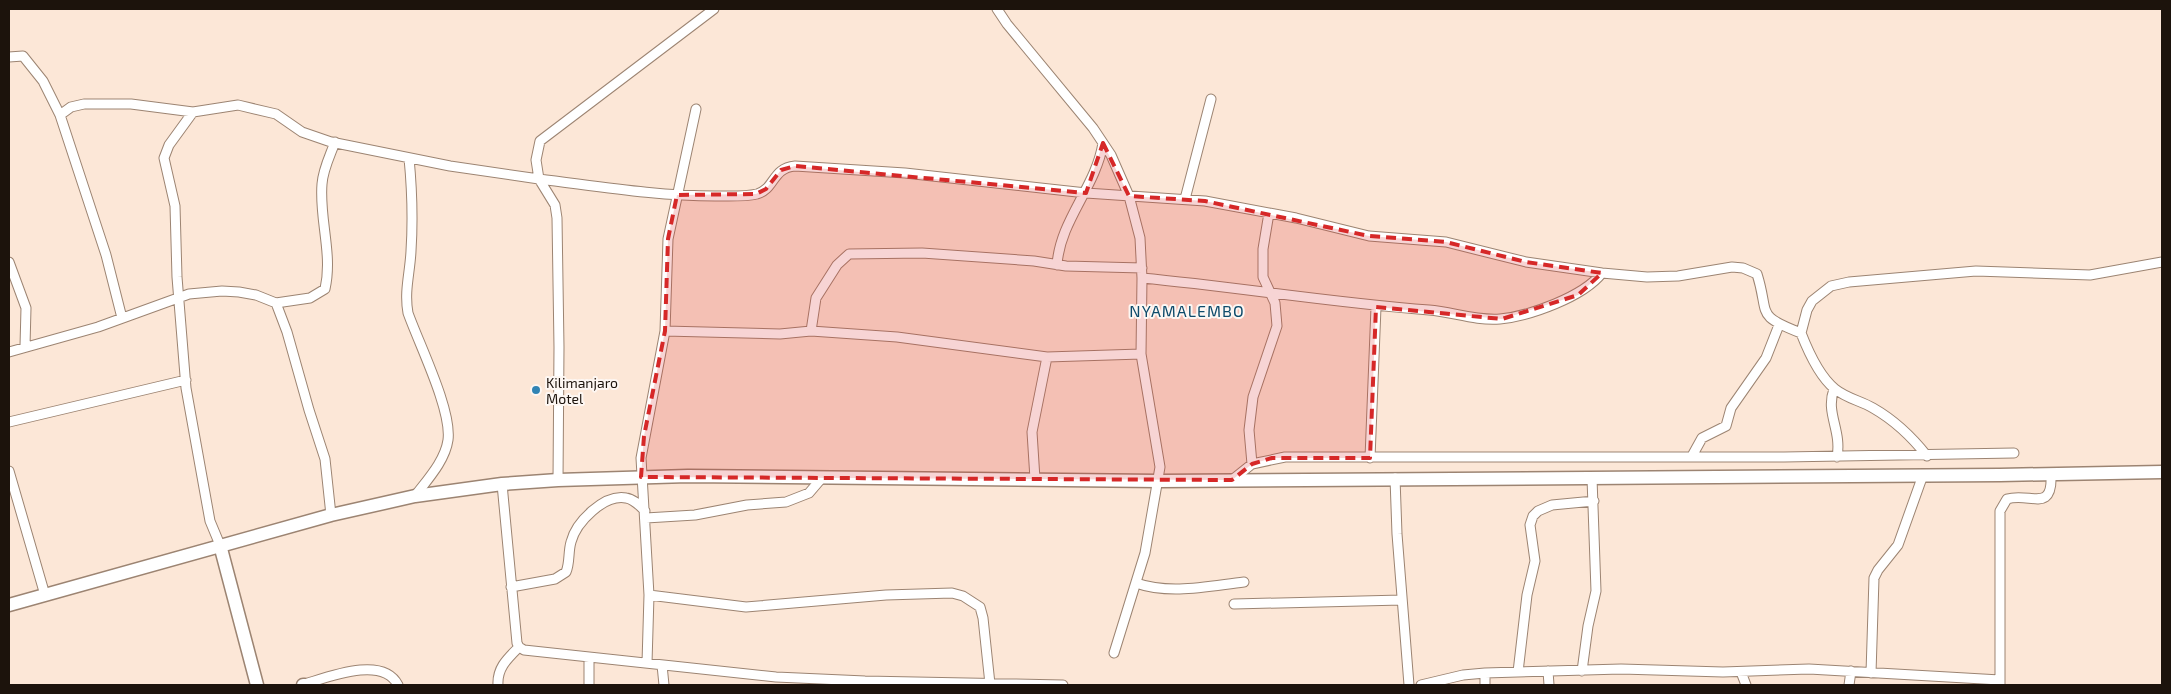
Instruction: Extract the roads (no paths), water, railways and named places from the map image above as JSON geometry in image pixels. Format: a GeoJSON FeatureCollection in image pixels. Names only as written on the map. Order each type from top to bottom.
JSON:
{"type":"FeatureCollection","features":[{"type":"Feature","properties":{"kind":"street"},"geometry":{"type":"LineString","coordinates":[[558,480],[560,347],[557,218],[555,204],[539,179],[536,160],[540,141],[714,9]]}},
{"type":"Feature","properties":{"kind":"street"},"geometry":{"type":"LineString","coordinates":[[997,9],[1103,143],[1129,196],[1140,238],[1142,268],[1140,354],[1159,453],[1159,481],[1136,583],[1114,653]]}},
{"type":"Feature","properties":{"kind":"street"},"geometry":{"type":"LineString","coordinates":[[9,57],[20,55],[26,58],[51,94],[60,115],[106,256],[122,318]]}},
{"type":"Feature","properties":{"kind":"street"},"geometry":{"type":"LineString","coordinates":[[1186,199],[1211,99]]}},
{"type":"Feature","properties":{"kind":"street"},"geometry":{"type":"LineString","coordinates":[[60,115],[71,107],[93,103],[131,104],[193,112],[228,106],[242,106],[276,114],[302,132],[335,142],[409,158],[539,179],[677,195],[756,194],[766,189],[781,170],[795,166],[905,174],[1086,193],[1186,199],[1269,213],[1369,236],[1446,242],[1526,262],[1602,273],[1655,277],[1678,276],[1732,267],[1753,270],[1757,274],[1767,314],[1779,325],[1801,333]]}},
{"type":"Feature","properties":{"kind":"street"},"geometry":{"type":"LineString","coordinates":[[647,664],[649,595],[646,515],[641,477],[643,441],[657,383],[664,331],[668,239],[696,110]]}},
{"type":"Feature","properties":{"kind":"street"},"geometry":{"type":"LineString","coordinates":[[193,112],[169,145],[164,158],[176,206],[176,252],[186,380],[210,521],[220,545],[256,685]]}},
{"type":"Feature","properties":{"kind":"street"},"geometry":{"type":"LineString","coordinates":[[9,352],[98,327],[189,294],[222,291],[256,295],[276,303],[310,298],[325,289],[328,254],[322,200],[322,181],[335,142]]}},
{"type":"Feature","properties":{"kind":"street"},"geometry":{"type":"LineString","coordinates":[[1057,265],[1061,240],[1097,168],[1103,143]]}},
{"type":"Feature","properties":{"kind":"street"},"geometry":{"type":"LineString","coordinates":[[409,158],[412,190],[412,228],[406,300],[408,313],[437,390],[448,429],[448,440],[443,455],[415,496]]}},
{"type":"Feature","properties":{"kind":"street"},"geometry":{"type":"LineString","coordinates":[[1252,464],[1249,430],[1251,405],[1277,326],[1275,303],[1263,276],[1262,264],[1269,213]]}},
{"type":"Feature","properties":{"kind":"street"},"geometry":{"type":"LineString","coordinates":[[811,331],[816,298],[837,265],[849,254],[900,252],[944,254],[1057,265],[1142,268]]}},
{"type":"Feature","properties":{"kind":"street"},"geometry":{"type":"LineString","coordinates":[[9,262],[26,308],[25,346]]}},
{"type":"Feature","properties":{"kind":"street"},"geometry":{"type":"LineString","coordinates":[[1927,456],[1908,434],[1888,418],[1873,408],[1834,389],[1815,360],[1801,333],[1806,310],[1812,301],[1831,286],[1850,282],[1976,271],[2090,275],[2162,262]]}},
{"type":"Feature","properties":{"kind":"street"},"geometry":{"type":"LineString","coordinates":[[1142,278],[1270,292],[1325,302],[1441,312],[1474,318],[1502,318],[1518,316],[1578,295],[1602,273]]}},
{"type":"Feature","properties":{"kind":"street"},"geometry":{"type":"LineString","coordinates":[[276,303],[287,332],[304,394],[326,460],[331,515]]}},
{"type":"Feature","properties":{"kind":"street"},"geometry":{"type":"LineString","coordinates":[[1370,458],[1376,307]]}},
{"type":"Feature","properties":{"kind":"street"},"geometry":{"type":"LineString","coordinates":[[1692,456],[1702,438],[1726,426],[1731,408],[1766,358],[1779,325]]}},
{"type":"Feature","properties":{"kind":"street"},"geometry":{"type":"LineString","coordinates":[[664,331],[762,334],[811,331],[897,337],[1047,358],[1140,354]]}},
{"type":"Feature","properties":{"kind":"street"},"geometry":{"type":"LineString","coordinates":[[1035,479],[1032,432],[1047,358]]}},
{"type":"Feature","properties":{"kind":"street"},"geometry":{"type":"LineString","coordinates":[[9,422],[186,380]]}},
{"type":"Feature","properties":{"kind":"street"},"geometry":{"type":"LineString","coordinates":[[1834,389],[1830,404],[1839,438],[1836,457]]}},
{"type":"Feature","properties":{"kind":"street"},"geometry":{"type":"LineString","coordinates":[[1232,480],[1252,464],[1272,458],[1284,457],[1836,457],[2014,453]]}},
{"type":"Feature","properties":{"kind":"street"},"geometry":{"type":"LineString","coordinates":[[9,471],[45,595]]}},
{"type":"Feature","properties":{"kind":"street"},"geometry":{"type":"LineString","coordinates":[[9,605],[331,515],[415,496],[502,484],[558,480],[641,477],[1159,481],[2162,472]]}},
{"type":"Feature","properties":{"kind":"street"},"geometry":{"type":"LineString","coordinates":[[1421,685],[1463,675],[1485,673],[1582,670],[1741,672],[1809,668],[2000,683],[2000,511],[2004,503],[2012,498],[2035,500],[2048,495],[2051,489],[2051,474]]}},
{"type":"Feature","properties":{"kind":"street"},"geometry":{"type":"LineString","coordinates":[[1871,672],[1874,578],[1898,545],[1923,475]]}},
{"type":"Feature","properties":{"kind":"street"},"geometry":{"type":"LineString","coordinates":[[1395,478],[1397,534],[1409,685]]}},
{"type":"Feature","properties":{"kind":"street"},"geometry":{"type":"LineString","coordinates":[[1582,670],[1588,626],[1596,591],[1592,478]]}},
{"type":"Feature","properties":{"kind":"street"},"geometry":{"type":"LineString","coordinates":[[512,587],[555,579],[566,572],[574,532],[601,505],[614,499],[625,498],[646,515],[695,516],[747,505],[786,502],[809,493],[821,479]]}},
{"type":"Feature","properties":{"kind":"street"},"geometry":{"type":"LineString","coordinates":[[502,484],[519,647]]}},
{"type":"Feature","properties":{"kind":"street"},"geometry":{"type":"LineString","coordinates":[[1518,672],[1527,595],[1535,561],[1530,525],[1533,516],[1538,511],[1552,506],[1594,501]]}},
{"type":"Feature","properties":{"kind":"street"},"geometry":{"type":"LineString","coordinates":[[1136,583],[1150,588],[1171,589],[1244,582]]}},
{"type":"Feature","properties":{"kind":"street"},"geometry":{"type":"LineString","coordinates":[[649,595],[746,607],[878,595],[952,593],[963,596],[980,607],[983,618],[990,684]]}},
{"type":"Feature","properties":{"kind":"street"},"geometry":{"type":"LineString","coordinates":[[1234,604],[1402,600]]}},
{"type":"Feature","properties":{"kind":"street"},"geometry":{"type":"LineString","coordinates":[[519,647],[530,651],[589,658],[776,677],[903,684],[1062,685]]}},
{"type":"Feature","properties":{"kind":"street"},"geometry":{"type":"LineString","coordinates":[[498,685],[499,671],[504,662],[519,647]]}},
{"type":"Feature","properties":{"kind":"street"},"geometry":{"type":"LineString","coordinates":[[589,658],[589,685]]}},
{"type":"Feature","properties":{"kind":"street"},"geometry":{"type":"LineString","coordinates":[[662,665],[664,685]]}},
{"type":"Feature","properties":{"kind":"street"},"geometry":{"type":"LineString","coordinates":[[304,685],[338,674],[368,670],[388,674],[398,685]]}},
{"type":"Feature","properties":{"kind":"street"},"geometry":{"type":"LineString","coordinates":[[1548,671],[1549,685]]}},
{"type":"Feature","properties":{"kind":"street"},"geometry":{"type":"LineString","coordinates":[[1849,685],[1851,671]]}},
{"type":"Feature","properties":{"kind":"street"},"geometry":{"type":"LineString","coordinates":[[1741,672],[1746,685]]}},
{"type":"Feature","properties":{"kind":"street"},"geometry":{"type":"LineString","coordinates":[[1484,685],[1485,673]]}},
{"type":"Feature","properties":{"kind":"place","name":"Kilimanjaro Motel"},"geometry":{"type":"Point","coordinates":[536,390]}},
{"type":"Feature","properties":{"kind":"district","name":"NYAMALEMBO"},"geometry":{"type":"Point","coordinates":[1187,310]}}]}
